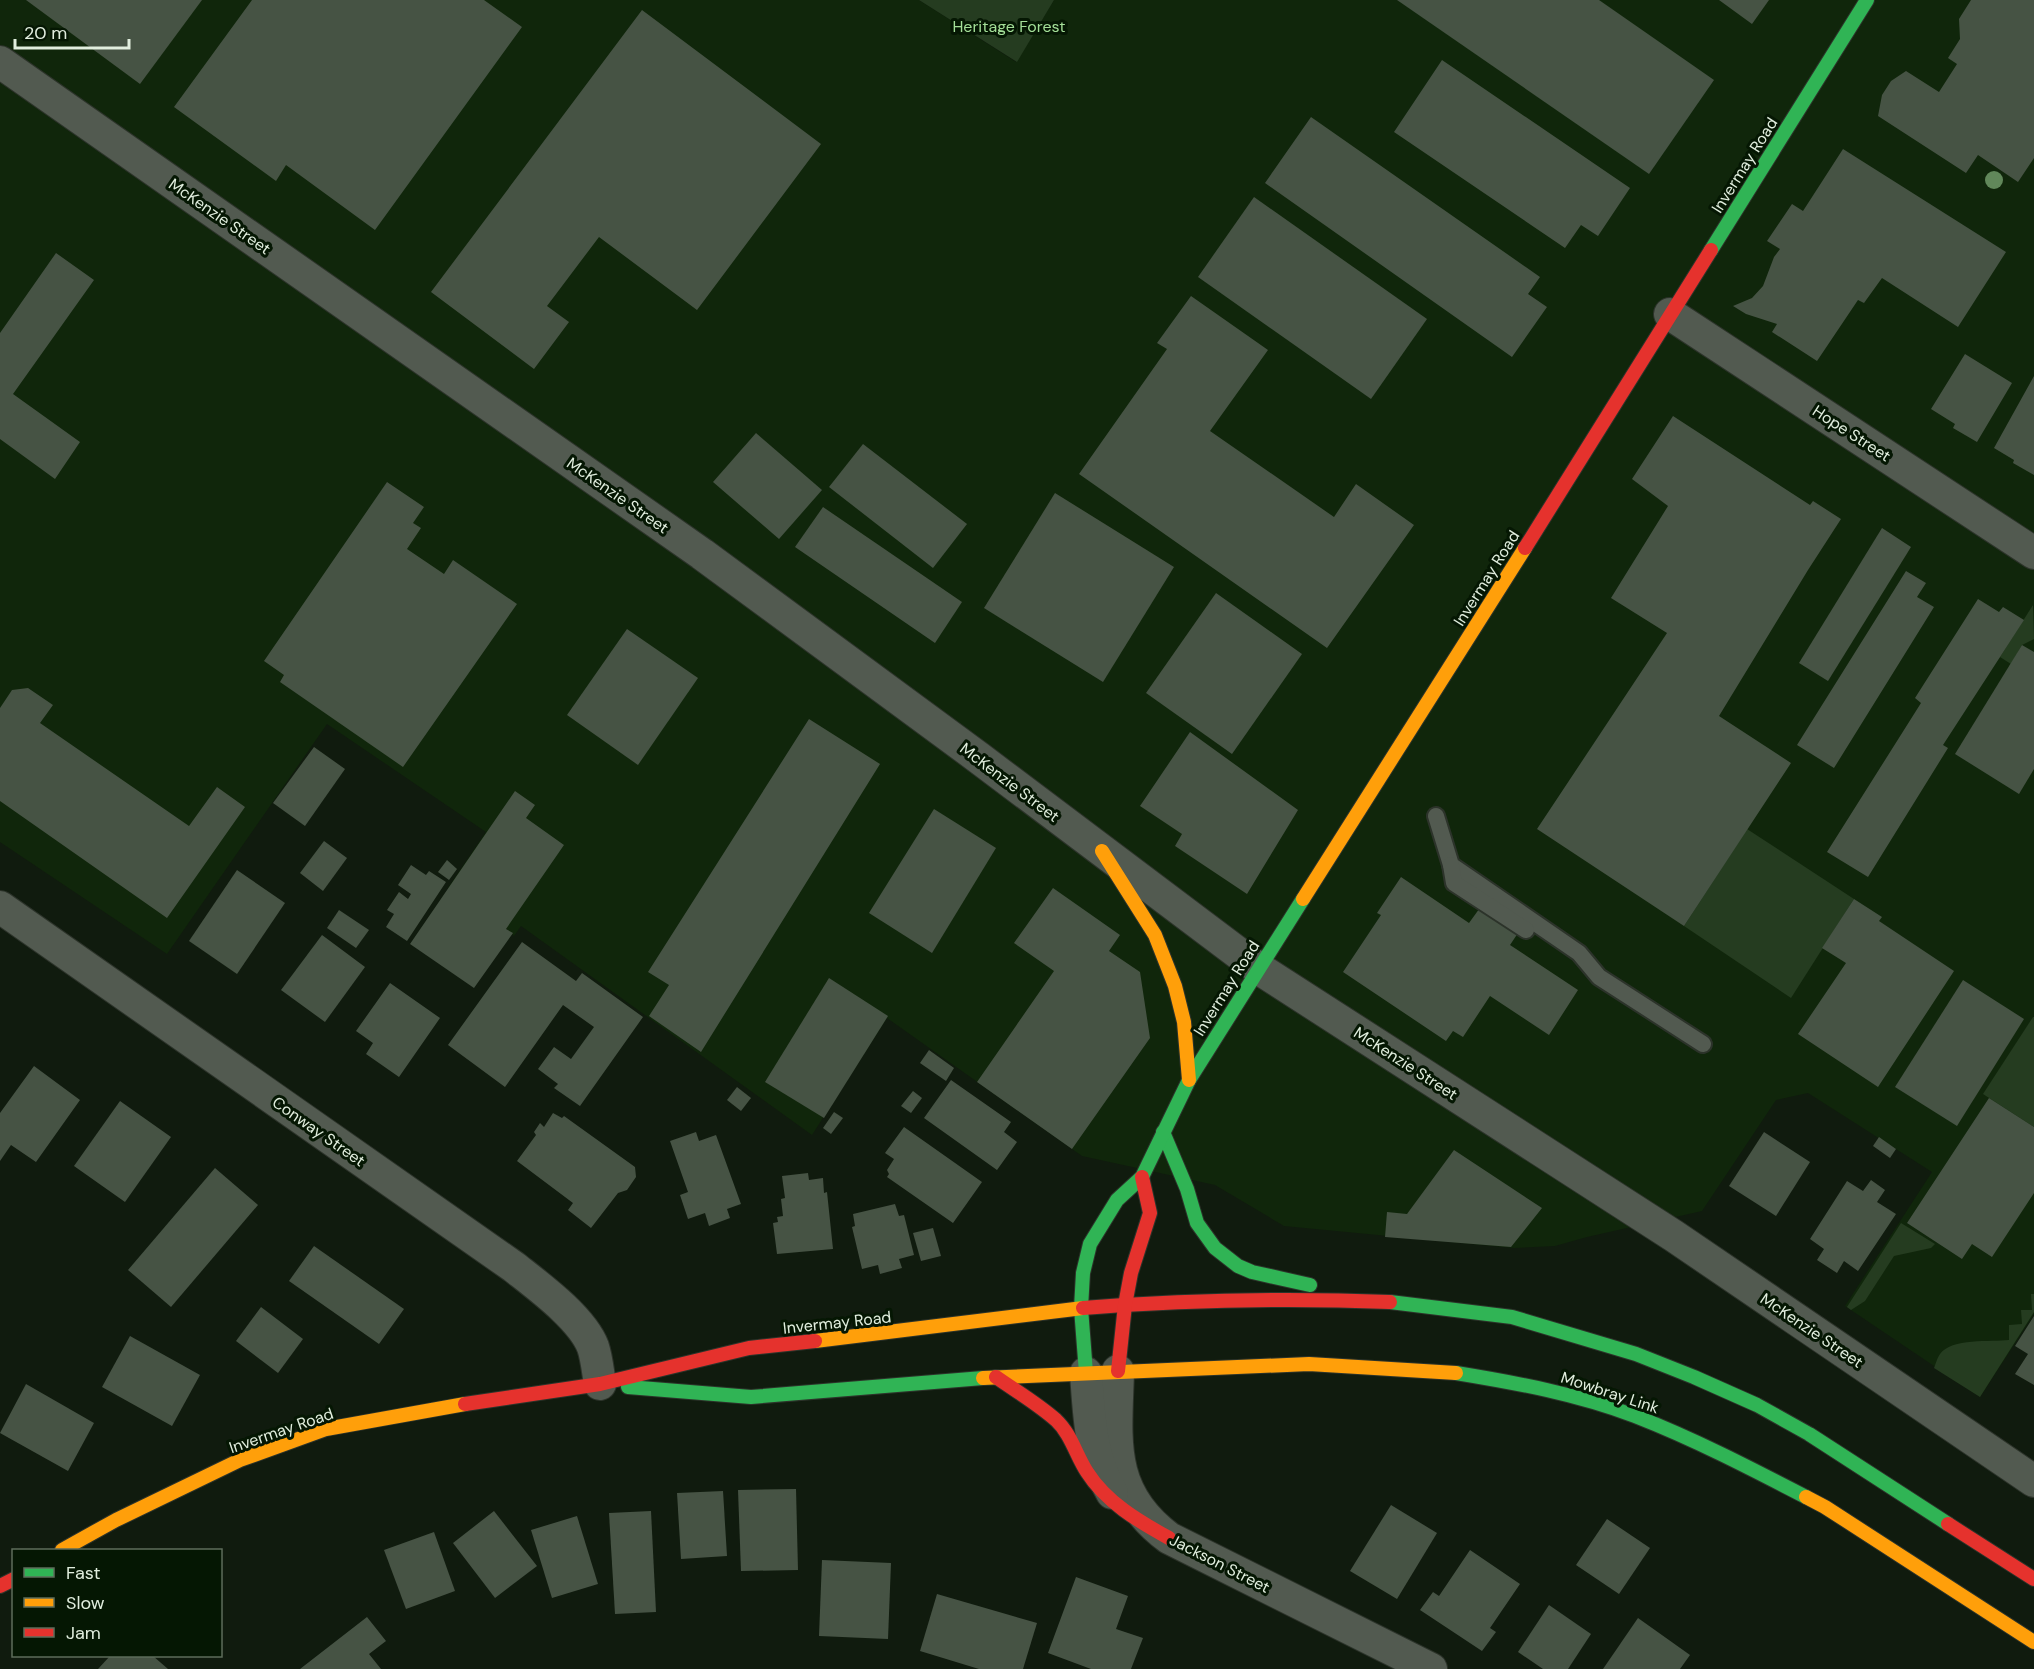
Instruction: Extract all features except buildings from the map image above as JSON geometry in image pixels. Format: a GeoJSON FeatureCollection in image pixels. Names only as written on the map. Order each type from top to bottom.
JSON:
{"type":"FeatureCollection","features":[{"type":"Feature","properties":{"kind":"main road","name":"Invermay Road"},"geometry":{"type":"LineString","coordinates":[[1086,1373],[1081,1308],[1083,1273],[1089,1244],[1117,1200],[1143,1177],[1189,1080],[1460,652],[1867,0]]}},
{"type":"Feature","properties":{"kind":"main road"},"geometry":{"type":"LineString","coordinates":[[1102,851],[1155,935],[1172,977],[1184,1022],[1189,1080]]}},
{"type":"Feature","properties":{"kind":"main road"},"geometry":{"type":"LineString","coordinates":[[1163,1132],[1187,1189],[1197,1223],[1207,1239],[1238,1266],[1267,1277],[1398,1302],[1512,1317],[1636,1354],[1757,1405],[1809,1434],[2034,1579]]}},
{"type":"Feature","properties":{"kind":"main road"},"geometry":{"type":"LineString","coordinates":[[1143,1177],[1150,1213],[1131,1273],[1125,1305],[1315,1299],[1398,1302]]}},
{"type":"Feature","properties":{"kind":"main road","name":"Invermay Road"},"geometry":{"type":"LineString","coordinates":[[65,1549],[116,1520],[240,1460],[326,1429],[429,1409],[600,1384],[748,1348],[882,1334],[1081,1308],[1125,1305]]}},
{"type":"Feature","properties":{"kind":"main road","name":"Jackson Street"},"geometry":{"type":"LineString","coordinates":[[1118,1371],[1125,1305]]}},
{"type":"Feature","properties":{"kind":"main road","name":"Mowbray Link"},"geometry":{"type":"LineString","coordinates":[[1118,1371],[1321,1365],[1444,1371],[1544,1388],[1633,1415],[1703,1444],[1826,1507],[2034,1642]]}},
{"type":"Feature","properties":{"kind":"main road","name":"Invermay Road"},"geometry":{"type":"LineString","coordinates":[[600,1384],[751,1397],[996,1377],[1118,1371]]}},
{"type":"Feature","properties":{"kind":"main road"},"geometry":{"type":"LineString","coordinates":[[996,1377],[1065,1429],[1088,1472],[1107,1496],[1121,1509],[1169,1538]]}},
{"type":"Feature","properties":{"kind":"street","name":"McKenzie Street"},"geometry":{"type":"LineString","coordinates":[[0,62],[702,554],[1258,968],[1674,1236],[2034,1481]]}},
{"type":"Feature","properties":{"kind":"street","name":"Hope Street"},"geometry":{"type":"LineString","coordinates":[[1670,314],[2034,553]]}},
{"type":"Feature","properties":{"kind":"street","name":"Conway Street"},"geometry":{"type":"LineString","coordinates":[[0,908],[514,1267],[563,1307],[586,1335],[593,1347],[600,1384]]}},
{"type":"Feature","properties":{"kind":"street","name":"Jackson Street"},"geometry":{"type":"LineString","coordinates":[[1118,1371],[1117,1439],[1121,1475],[1139,1511],[1153,1527],[1169,1538],[1431,1669]]}},
{"type":"Feature","properties":{"kind":"street"},"geometry":{"type":"LineString","coordinates":[[1086,1373],[1090,1425],[1101,1468],[1115,1496],[1142,1523]]}},
{"type":"Feature","properties":{"kind":"lane"},"geometry":{"type":"LineString","coordinates":[[1437,816],[1451,865],[1579,953],[1599,977],[1702,1044]]}},
{"type":"Feature","properties":{"kind":"shaded area"},"geometry":{"type":"Polygon","coordinates":[[[0,0],[919,0],[1016,62],[1054,0],[2034,0],[2034,1314],[1980,1397],[1845,1306],[1932,1172],[1808,1093],[1776,1100],[1702,1211],[1555,1246],[1514,1248],[1284,1226],[1215,1185],[1082,1156],[887,1018],[812,1135],[521,926],[514,936],[448,888],[486,832],[327,724],[167,954],[0,842],[0,0]]]}},
{"type":"Feature","properties":{"kind":"green space","name":"Heritage Forest"},"geometry":{"type":"Polygon","coordinates":[[[919,0],[1054,0],[1017,62],[919,0]]]}},
{"type":"Feature","properties":{"kind":"green space"},"geometry":{"type":"Polygon","coordinates":[[[2033,605],[2034,639],[2022,645],[2011,664],[2000,657],[2033,605]]]}},
{"type":"Feature","properties":{"kind":"green space"},"geometry":{"type":"Polygon","coordinates":[[[1747,829],[1854,899],[1791,998],[1684,926],[1747,829]]]}},
{"type":"Feature","properties":{"kind":"green space"},"geometry":{"type":"Polygon","coordinates":[[[2034,1017],[2034,1127],[1983,1094],[2034,1017]]]}},
{"type":"Feature","properties":{"kind":"green space"},"geometry":{"type":"Polygon","coordinates":[[[1901,1223],[1935,1244],[1931,1248],[1894,1256],[1865,1301],[1851,1310],[1847,1307],[1901,1223]]]}},
{"type":"Feature","properties":{"kind":"green space"},"geometry":{"type":"Polygon","coordinates":[[[2031,1294],[2034,1294],[2034,1312],[1980,1397],[1934,1368],[1940,1354],[1953,1345],[2009,1340],[2009,1325],[2022,1324],[2021,1310],[2032,1310],[2031,1294]]]}},
{"type":"Feature","properties":{"kind":"traffic: fast"},"geometry":{"type":"LineString","coordinates":[[1711,250],[1867,0]]}},
{"type":"Feature","properties":{"kind":"traffic: fast"},"geometry":{"type":"LineString","coordinates":[[1086,1373],[1081,1308],[1083,1273],[1090,1244],[1117,1200],[1142,1177],[1189,1080],[1303,899]]}},
{"type":"Feature","properties":{"kind":"traffic: fast"},"geometry":{"type":"LineString","coordinates":[[1163,1132],[1187,1189],[1197,1223],[1215,1248],[1238,1266],[1252,1272],[1310,1285]]}},
{"type":"Feature","properties":{"kind":"traffic: fast"},"geometry":{"type":"LineString","coordinates":[[1390,1302],[1512,1317],[1636,1354],[1694,1377],[1757,1405],[1809,1434],[1948,1524]]}},
{"type":"Feature","properties":{"kind":"traffic: fast"},"geometry":{"type":"LineString","coordinates":[[1456,1373],[1547,1390],[1613,1408],[1700,1444],[1806,1497]]}},
{"type":"Feature","properties":{"kind":"traffic: fast"},"geometry":{"type":"LineString","coordinates":[[628,1387],[751,1397],[983,1378]]}},
{"type":"Feature","properties":{"kind":"traffic: slow"},"geometry":{"type":"LineString","coordinates":[[1303,899],[1525,548]]}},
{"type":"Feature","properties":{"kind":"traffic: slow"},"geometry":{"type":"LineString","coordinates":[[1102,851],[1155,935],[1175,986],[1184,1022],[1189,1080]]}},
{"type":"Feature","properties":{"kind":"traffic: slow"},"geometry":{"type":"LineString","coordinates":[[815,1341],[1083,1308]]}},
{"type":"Feature","properties":{"kind":"traffic: slow"},"geometry":{"type":"LineString","coordinates":[[983,1378],[1309,1364],[1456,1373]]}},
{"type":"Feature","properties":{"kind":"traffic: slow"},"geometry":{"type":"LineString","coordinates":[[64,1549],[116,1520],[240,1460],[326,1429],[465,1404]]}},
{"type":"Feature","properties":{"kind":"traffic: slow"},"geometry":{"type":"LineString","coordinates":[[1806,1497],[2034,1642]]}},
{"type":"Feature","properties":{"kind":"traffic: jam"},"geometry":{"type":"LineString","coordinates":[[1525,548],[1711,250]]}},
{"type":"Feature","properties":{"kind":"traffic: jam"},"geometry":{"type":"LineString","coordinates":[[1118,1371],[1131,1273],[1150,1213],[1142,1177]]}},
{"type":"Feature","properties":{"kind":"traffic: jam"},"geometry":{"type":"LineString","coordinates":[[1083,1308],[1236,1300],[1390,1302]]}},
{"type":"Feature","properties":{"kind":"traffic: jam"},"geometry":{"type":"LineString","coordinates":[[465,1404],[600,1384],[749,1348],[815,1341]]}},
{"type":"Feature","properties":{"kind":"traffic: jam"},"geometry":{"type":"LineString","coordinates":[[996,1377],[1056,1420],[1070,1438],[1087,1472],[1103,1493],[1134,1518],[1169,1538]]}},
{"type":"Feature","properties":{"kind":"traffic: jam"},"geometry":{"type":"LineString","coordinates":[[1948,1524],[2034,1579]]}},
{"type":"Feature","properties":{"kind":"traffic: jam"},"geometry":{"type":"LineString","coordinates":[[0,1586],[12,1580]]}}]}
